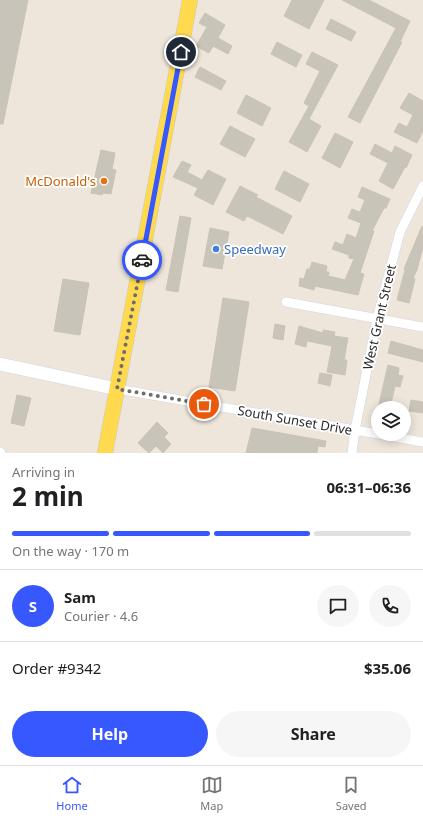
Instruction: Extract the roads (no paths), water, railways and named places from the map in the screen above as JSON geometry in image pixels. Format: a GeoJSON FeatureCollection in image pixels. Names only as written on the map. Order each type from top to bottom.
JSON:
{"type":"FeatureCollection","features":[{"type":"Feature","properties":{"kind":"main road"},"geometry":{"type":"LineString","coordinates":[[104,453],[190,0]]}},
{"type":"Feature","properties":{"kind":"main road"},"geometry":{"type":"LineString","coordinates":[[0,364],[117,389]]}},
{"type":"Feature","properties":{"kind":"street","name":"West Grant Street"},"geometry":{"type":"LineString","coordinates":[[352,453],[355,430],[377,319],[400,232],[423,186]]}},
{"type":"Feature","properties":{"kind":"street"},"geometry":{"type":"LineString","coordinates":[[286,302],[423,327]]}},
{"type":"Feature","properties":{"kind":"street","name":"South Sunset Drive"},"geometry":{"type":"LineString","coordinates":[[117,389],[371,433]]}},
{"type":"Feature","properties":{"kind":"street","name":"South Sunset Drive"},"geometry":{"type":"LineString","coordinates":[[411,440],[423,442]]}},
{"type":"Feature","properties":{"kind":"place","name":"McDonald's"},"geometry":{"type":"Point","coordinates":[104,181]}},
{"type":"Feature","properties":{"kind":"place","name":"Speedway"},"geometry":{"type":"Point","coordinates":[216,249]}}]}
